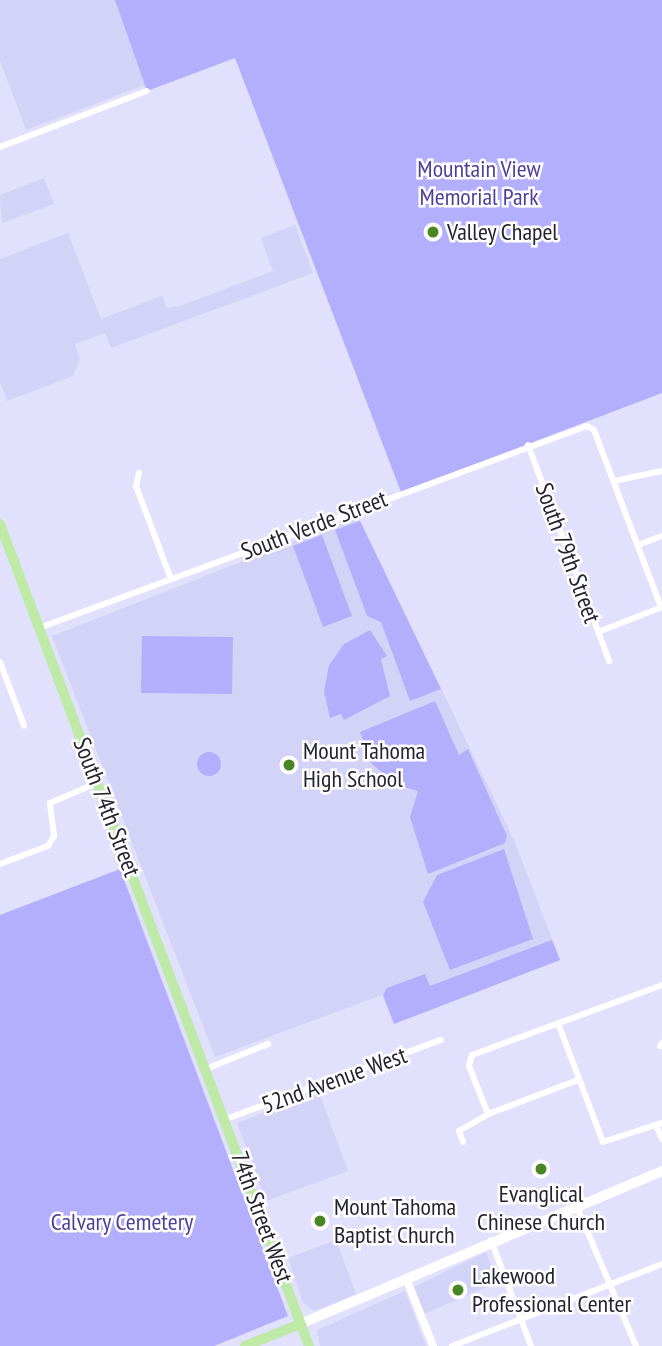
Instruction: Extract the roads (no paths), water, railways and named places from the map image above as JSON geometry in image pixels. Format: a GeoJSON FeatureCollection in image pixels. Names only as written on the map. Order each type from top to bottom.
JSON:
{"type":"FeatureCollection","features":[{"type":"Feature","properties":{"kind":"main road","name":"South 74th Street"},"geometry":{"type":"LineString","coordinates":[[0,524],[4,549],[39,628],[214,1089]]}},
{"type":"Feature","properties":{"kind":"main road","name":"74th Street West"},"geometry":{"type":"LineString","coordinates":[[214,1089],[309,1346]]}},
{"type":"Feature","properties":{"kind":"main road"},"geometry":{"type":"LineString","coordinates":[[245,1346],[491,1239],[662,1171]]}},
{"type":"Feature","properties":{"kind":"street"},"geometry":{"type":"LineString","coordinates":[[0,146],[147,91]]}},
{"type":"Feature","properties":{"kind":"street","name":"South Verde Street"},"geometry":{"type":"LineString","coordinates":[[39,628],[528,444],[591,427],[614,481]]}},
{"type":"Feature","properties":{"kind":"street","name":"South 79th Street"},"geometry":{"type":"LineString","coordinates":[[528,444],[609,661]]}},
{"type":"Feature","properties":{"kind":"street"},"geometry":{"type":"LineString","coordinates":[[598,632],[662,607],[614,481],[662,471]]}},
{"type":"Feature","properties":{"kind":"street"},"geometry":{"type":"LineString","coordinates":[[139,474],[136,486],[171,579]]}},
{"type":"Feature","properties":{"kind":"street"},"geometry":{"type":"LineString","coordinates":[[638,545],[662,536]]}},
{"type":"Feature","properties":{"kind":"street"},"geometry":{"type":"LineString","coordinates":[[0,662],[24,726]]}},
{"type":"Feature","properties":{"kind":"street"},"geometry":{"type":"LineString","coordinates":[[0,863],[48,846],[54,836],[50,803],[98,783]]}},
{"type":"Feature","properties":{"kind":"street"},"geometry":{"type":"LineString","coordinates":[[488,1114],[469,1058],[662,985]]}},
{"type":"Feature","properties":{"kind":"street"},"geometry":{"type":"LineString","coordinates":[[558,1023],[605,1144],[659,1124],[662,1139]]}},
{"type":"Feature","properties":{"kind":"street","name":"52nd Avenue West"},"geometry":{"type":"LineString","coordinates":[[226,1119],[441,1040]]}},
{"type":"Feature","properties":{"kind":"street"},"geometry":{"type":"LineString","coordinates":[[206,1069],[268,1044]]}},
{"type":"Feature","properties":{"kind":"street"},"geometry":{"type":"LineString","coordinates":[[463,1142],[459,1131],[488,1114],[578,1080]]}},
{"type":"Feature","properties":{"kind":"street"},"geometry":{"type":"LineString","coordinates":[[576,1205],[636,1346]]}},
{"type":"Feature","properties":{"kind":"street"},"geometry":{"type":"LineString","coordinates":[[491,1239],[531,1346]]}},
{"type":"Feature","properties":{"kind":"street"},"geometry":{"type":"LineString","coordinates":[[452,1346],[662,1264]]}},
{"type":"Feature","properties":{"kind":"street"},"geometry":{"type":"LineString","coordinates":[[406,1278],[433,1346]]}},
{"type":"Feature","properties":{"kind":"place","name":"Valley Chapel"},"geometry":{"type":"Point","coordinates":[433,232]}},
{"type":"Feature","properties":{"kind":"place","name":"Mount Tahoma High School"},"geometry":{"type":"Point","coordinates":[289,765]}},
{"type":"Feature","properties":{"kind":"place","name":"Evanglical Chinese Church"},"geometry":{"type":"Point","coordinates":[541,1169]}},
{"type":"Feature","properties":{"kind":"place","name":"Mount Tahoma Baptist Church"},"geometry":{"type":"Point","coordinates":[320,1221]}},
{"type":"Feature","properties":{"kind":"place","name":"Lakewood Professional Center"},"geometry":{"type":"Point","coordinates":[458,1290]}},
{"type":"Feature","properties":{"kind":"park label","name":"Mountain View Memorial Park"},"geometry":{"type":"Point","coordinates":[479,183]}},
{"type":"Feature","properties":{"kind":"park label","name":"Calvary Cemetery"},"geometry":{"type":"Point","coordinates":[122,1222]}}]}
